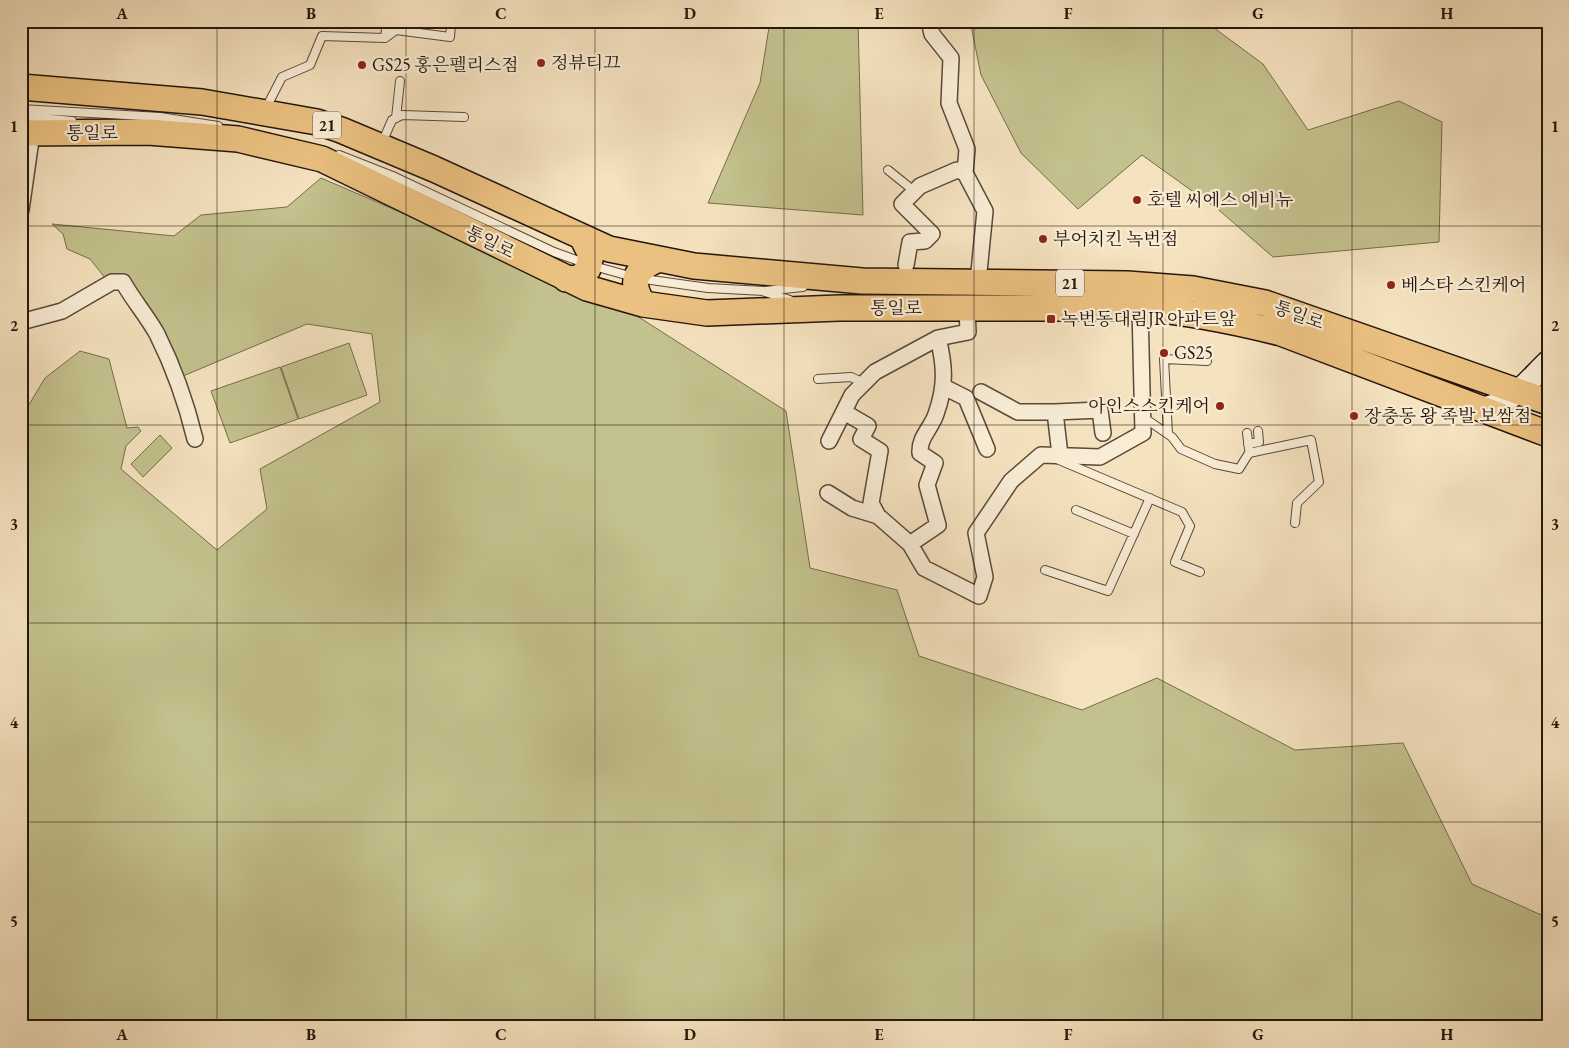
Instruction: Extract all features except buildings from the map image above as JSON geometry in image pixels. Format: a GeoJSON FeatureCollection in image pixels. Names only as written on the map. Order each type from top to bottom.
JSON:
{"type":"FeatureCollection","features":[{"type":"Feature","properties":{"kind":"main road","name":"통일로"},"geometry":{"type":"LineString","coordinates":[[21,87],[194,102],[262,124],[317,122],[381,146],[434,169],[583,239],[609,249],[725,270],[862,281],[1127,284],[1193,289],[1265,303],[1548,402]]}},
{"type":"Feature","properties":{"kind":"main road","name":"통일로"},"geometry":{"type":"LineString","coordinates":[[25,127],[148,132],[238,139],[339,162],[566,279],[598,293],[643,304],[707,313],[815,309],[967,307],[1140,308],[1189,312],[1281,333],[1548,434]]}},
{"type":"Feature","properties":{"kind":"main road"},"geometry":{"type":"LineString","coordinates":[[566,279],[580,278],[585,274],[590,265],[592,255],[583,239]]}},
{"type":"Feature","properties":{"kind":"main road"},"geometry":{"type":"LineString","coordinates":[[643,304],[635,288],[636,278],[646,264],[659,259]]}},
{"type":"Feature","properties":{"kind":"main road"},"geometry":{"type":"LineString","coordinates":[[1478,409],[1495,407],[1507,402],[1548,362]]}},
{"type":"Feature","properties":{"kind":"street"},"geometry":{"type":"LineString","coordinates":[[929,21],[932,34],[951,58],[949,103],[967,149],[965,173],[985,211],[978,282]]}},
{"type":"Feature","properties":{"kind":"street"},"geometry":{"type":"LineString","coordinates":[[22,207],[25,127]]}},
{"type":"Feature","properties":{"kind":"street"},"geometry":{"type":"LineString","coordinates":[[906,264],[910,242],[925,240],[932,234],[902,204],[920,186],[957,170],[965,173]]}},
{"type":"Feature","properties":{"kind":"street"},"geometry":{"type":"LineString","coordinates":[[21,322],[62,311],[112,282],[123,282],[135,304],[156,332],[183,393],[195,439]]}},
{"type":"Feature","properties":{"kind":"street","name":"통일로"},"geometry":{"type":"LineString","coordinates":[[829,441],[852,395],[875,372],[938,338],[968,332],[967,307]]}},
{"type":"Feature","properties":{"kind":"street"},"geometry":{"type":"LineString","coordinates":[[844,412],[868,426],[862,439],[880,452],[871,503],[878,516],[910,544],[924,568],[979,596],[985,577],[976,533],[1011,482],[1042,455],[1100,457],[1144,433],[1140,308]]}},
{"type":"Feature","properties":{"kind":"street","name":"통일로"},"geometry":{"type":"LineString","coordinates":[[910,544],[938,525],[927,485],[935,463],[920,453],[920,443],[936,416],[944,387],[945,364],[938,338]]}},
{"type":"Feature","properties":{"kind":"street"},"geometry":{"type":"LineString","coordinates":[[944,387],[966,398],[987,449]]}},
{"type":"Feature","properties":{"kind":"street"},"geometry":{"type":"LineString","coordinates":[[982,392],[1018,412],[1100,410],[1103,433]]}},
{"type":"Feature","properties":{"kind":"street"},"geometry":{"type":"LineString","coordinates":[[1054,455],[1055,412]]}},
{"type":"Feature","properties":{"kind":"street"},"geometry":{"type":"LineString","coordinates":[[828,493],[852,508],[878,516]]}},
{"type":"Feature","properties":{"kind":"lane"},"geometry":{"type":"LineString","coordinates":[[385,38],[387,21]]}},
{"type":"Feature","properties":{"kind":"lane"},"geometry":{"type":"LineString","coordinates":[[21,109],[160,117],[194,121],[231,129],[262,124],[282,77],[310,65],[322,36],[385,38],[396,30],[450,37],[451,24]]}},
{"type":"Feature","properties":{"kind":"lane"},"geometry":{"type":"LineString","coordinates":[[396,118],[400,81]]}},
{"type":"Feature","properties":{"kind":"lane"},"geometry":{"type":"LineString","coordinates":[[381,146],[392,120],[402,115],[464,117]]}},
{"type":"Feature","properties":{"kind":"lane"},"geometry":{"type":"LineString","coordinates":[[25,127],[78,121]]}},
{"type":"Feature","properties":{"kind":"lane"},"geometry":{"type":"LineString","coordinates":[[104,123],[148,132]]}},
{"type":"Feature","properties":{"kind":"lane"},"geometry":{"type":"LineString","coordinates":[[339,162],[350,158],[554,252],[590,265],[636,278],[708,288],[764,291],[862,281]]}},
{"type":"Feature","properties":{"kind":"lane"},"geometry":{"type":"LineString","coordinates":[[339,162],[445,202]]}},
{"type":"Feature","properties":{"kind":"lane"},"geometry":{"type":"LineString","coordinates":[[888,170],[914,191]]}},
{"type":"Feature","properties":{"kind":"lane"},"geometry":{"type":"LineString","coordinates":[[764,291],[815,309]]}},
{"type":"Feature","properties":{"kind":"lane"},"geometry":{"type":"LineString","coordinates":[[1168,434],[1164,359],[1207,361]]}},
{"type":"Feature","properties":{"kind":"lane"},"geometry":{"type":"LineString","coordinates":[[818,379],[851,377],[864,383]]}},
{"type":"Feature","properties":{"kind":"lane"},"geometry":{"type":"LineString","coordinates":[[1143,417],[1168,434],[1181,448],[1215,464],[1239,469],[1249,453],[1247,433]]}},
{"type":"Feature","properties":{"kind":"lane"},"geometry":{"type":"LineString","coordinates":[[1509,419],[1548,425]]}},
{"type":"Feature","properties":{"kind":"lane"},"geometry":{"type":"LineString","coordinates":[[1248,444],[1259,442],[1258,431]]}},
{"type":"Feature","properties":{"kind":"lane"},"geometry":{"type":"LineString","coordinates":[[1249,453],[1311,440],[1319,482],[1297,502],[1295,523]]}},
{"type":"Feature","properties":{"kind":"lane"},"geometry":{"type":"LineString","coordinates":[[1054,455],[1182,512],[1190,526],[1175,562],[1200,572]]}},
{"type":"Feature","properties":{"kind":"lane"},"geometry":{"type":"LineString","coordinates":[[1045,570],[1108,591],[1150,498]]}},
{"type":"Feature","properties":{"kind":"lane"},"geometry":{"type":"LineString","coordinates":[[1076,510],[1134,534]]}},
{"type":"Feature","properties":{"kind":"shaded area"},"geometry":{"type":"Polygon","coordinates":[[[770,21],[858,21],[863,215],[708,203],[760,83],[770,21]]]}},
{"type":"Feature","properties":{"kind":"shaded area"},"geometry":{"type":"Polygon","coordinates":[[[970,21],[1110,21],[1110,25],[1210,25],[1263,64],[1308,130],[1399,101],[1442,122],[1439,242],[1273,257],[1220,211],[1142,155],[1078,209],[1021,153],[981,75],[970,21]]]}},
{"type":"Feature","properties":{"kind":"shaded area"},"geometry":{"type":"Polygon","coordinates":[[[321,178],[626,309],[786,411],[810,568],[897,590],[919,656],[1082,710],[1157,678],[1295,750],[1403,743],[1472,884],[1548,918],[1548,1027],[21,1027],[21,418],[45,378],[80,351],[109,359],[127,428],[138,427],[141,431],[126,446],[121,469],[217,550],[267,509],[260,469],[380,402],[372,334],[307,324],[183,376],[145,301],[129,277],[106,279],[90,259],[67,249],[63,234],[52,224],[174,236],[201,215],[287,207],[321,178]]]}},
{"type":"Feature","properties":{"kind":"shaded area"},"geometry":{"type":"Polygon","coordinates":[[[349,343],[367,395],[299,419],[281,367],[349,343]]]}},
{"type":"Feature","properties":{"kind":"shaded area"},"geometry":{"type":"Polygon","coordinates":[[[280,367],[298,419],[230,443],[211,391],[280,367]]]}},
{"type":"Feature","properties":{"kind":"shaded area"},"geometry":{"type":"Polygon","coordinates":[[[160,435],[172,448],[143,477],[131,464],[160,435]]]}},
{"type":"Feature","properties":{"kind":"place","name":"정뷰티끄"},"geometry":{"type":"Point","coordinates":[541,63]}},
{"type":"Feature","properties":{"kind":"place","name":"GS25 홍은펠리스점"},"geometry":{"type":"Point","coordinates":[362,65]}},
{"type":"Feature","properties":{"kind":"place","name":"호텔 씨에스 에비뉴"},"geometry":{"type":"Point","coordinates":[1137,200]}},
{"type":"Feature","properties":{"kind":"place","name":"부어치킨 녹번점"},"geometry":{"type":"Point","coordinates":[1043,239]}},
{"type":"Feature","properties":{"kind":"place","name":"베스타 스킨케어"},"geometry":{"type":"Point","coordinates":[1391,285]}},
{"type":"Feature","properties":{"kind":"place","name":"녹번동대림JR아파트앞"},"geometry":{"type":"Point","coordinates":[1051,319]}},
{"type":"Feature","properties":{"kind":"place","name":"GS25"},"geometry":{"type":"Point","coordinates":[1164,353]}},
{"type":"Feature","properties":{"kind":"place","name":"아인스스킨케어"},"geometry":{"type":"Point","coordinates":[1220,406]}},
{"type":"Feature","properties":{"kind":"place","name":"장충동 왕 족발 보쌈점"},"geometry":{"type":"Point","coordinates":[1354,416]}}]}
